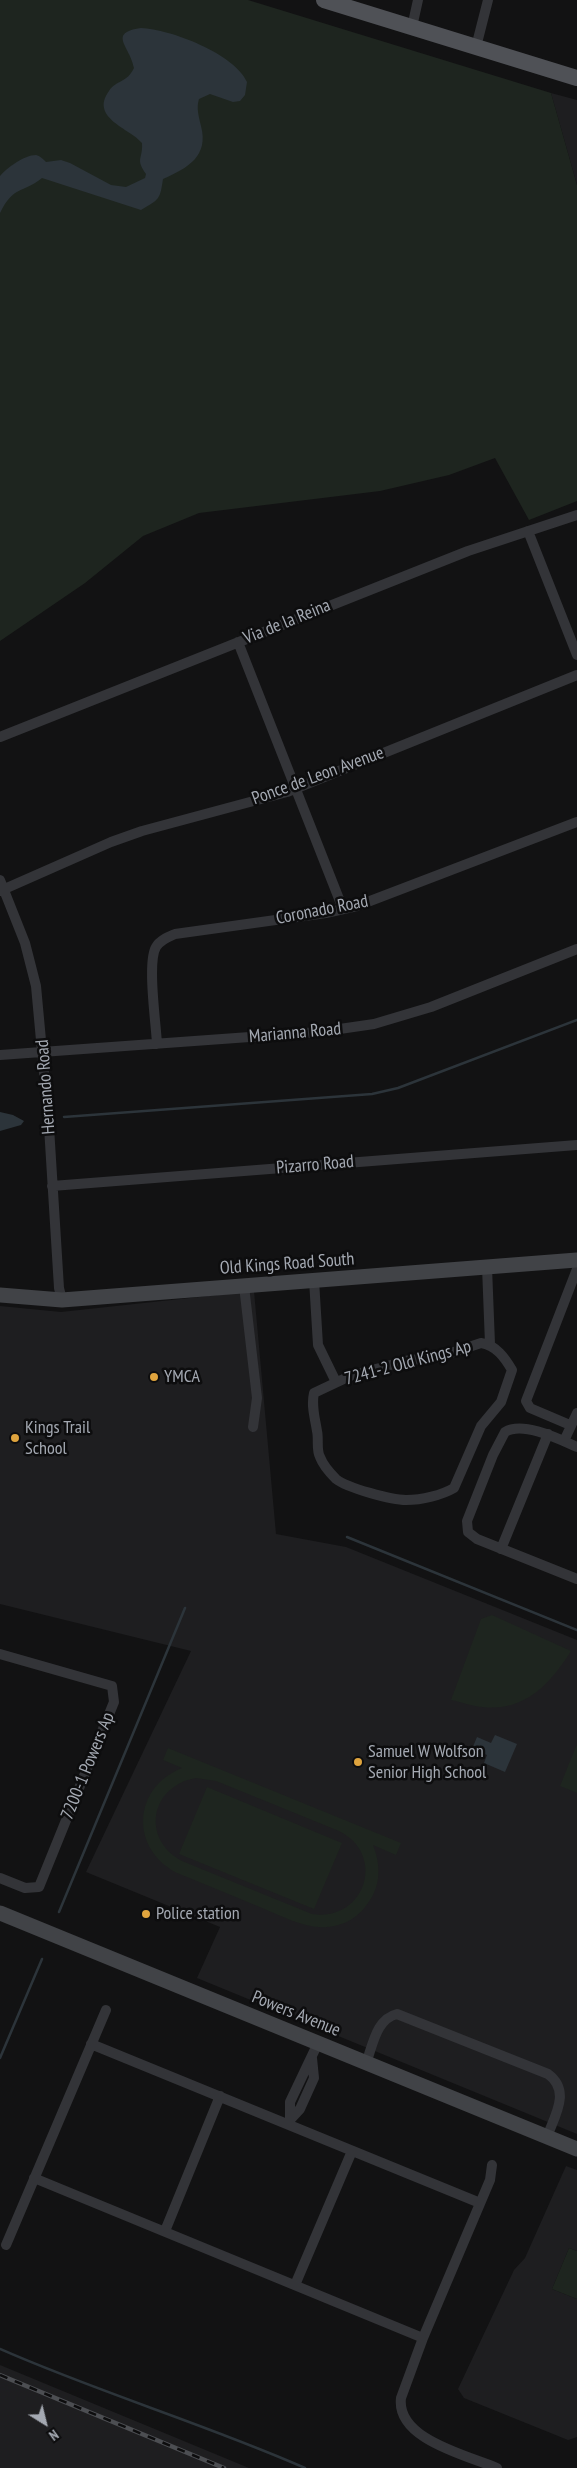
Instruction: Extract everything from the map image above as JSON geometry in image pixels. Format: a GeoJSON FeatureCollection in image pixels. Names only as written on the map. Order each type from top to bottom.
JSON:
{"type":"FeatureCollection","features":[{"type":"Feature","properties":{"kind":"main road"},"geometry":{"type":"LineString","coordinates":[[324,0],[577,78]]}},
{"type":"Feature","properties":{"kind":"street"},"geometry":{"type":"LineString","coordinates":[[412,27],[418,0]]}},
{"type":"Feature","properties":{"kind":"street"},"geometry":{"type":"LineString","coordinates":[[476,47],[488,0]]}},
{"type":"Feature","properties":{"kind":"street","name":"Via de la Reina"},"geometry":{"type":"LineString","coordinates":[[0,737],[468,550],[577,515]]}},
{"type":"Feature","properties":{"kind":"street"},"geometry":{"type":"LineString","coordinates":[[528,531],[577,655]]}},
{"type":"Feature","properties":{"kind":"street"},"geometry":{"type":"LineString","coordinates":[[238,642],[343,909]]}},
{"type":"Feature","properties":{"kind":"street","name":"Ponce de Leon Avenue"},"geometry":{"type":"LineString","coordinates":[[1,887],[110,842],[296,788],[577,675]]}},
{"type":"Feature","properties":{"kind":"street","name":"Coronado Road"},"geometry":{"type":"LineString","coordinates":[[157,1044],[151,963],[155,948],[166,937],[175,934],[343,909],[376,900],[577,822]]}},
{"type":"Feature","properties":{"kind":"street","name":"Hernando Road"},"geometry":{"type":"LineString","coordinates":[[1,887],[32,967],[40,1012],[59,1288],[62,1300]]}},
{"type":"Feature","properties":{"kind":"street","name":"Marianna Road"},"geometry":{"type":"LineString","coordinates":[[0,1055],[319,1032],[374,1024],[432,1007],[577,949]]}},
{"type":"Feature","properties":{"kind":"street","name":"Pizarro Road"},"geometry":{"type":"LineString","coordinates":[[52,1186],[577,1145]]}},
{"type":"Feature","properties":{"kind":"street","name":"Old Kings Road South"},"geometry":{"type":"LineString","coordinates":[[0,1295],[62,1300],[577,1260]]}},
{"type":"Feature","properties":{"kind":"street"},"geometry":{"type":"LineString","coordinates":[[487,1267],[490,1344]]}},
{"type":"Feature","properties":{"kind":"street"},"geometry":{"type":"LineString","coordinates":[[570,1425],[530,1408],[526,1401],[572,1290],[577,1269]]}},
{"type":"Feature","properties":{"kind":"street"},"geometry":{"type":"LineString","coordinates":[[314,1280],[318,1344],[336,1382]]}},
{"type":"Feature","properties":{"kind":"street"},"geometry":{"type":"LineString","coordinates":[[244,1286],[257,1398],[252,1426]]}},
{"type":"Feature","properties":{"kind":"street","name":"7241-2 Old Kings Ap"},"geometry":{"type":"LineString","coordinates":[[482,1344],[490,1344],[512,1370],[511,1379],[497,1407],[481,1426],[454,1488],[427,1497],[406,1500],[390,1498],[337,1480],[318,1455],[318,1436],[311,1404],[314,1393],[336,1382],[409,1360],[436,1358],[482,1344]]}},
{"type":"Feature","properties":{"kind":"street"},"geometry":{"type":"LineString","coordinates":[[564,1441],[577,1413]]}},
{"type":"Feature","properties":{"kind":"street"},"geometry":{"type":"LineString","coordinates":[[576,1578],[473,1537],[468,1532],[468,1520],[499,1441],[505,1432],[519,1428],[548,1434],[577,1447]]}},
{"type":"Feature","properties":{"kind":"street"},"geometry":{"type":"LineString","coordinates":[[501,1549],[548,1434]]}},
{"type":"Feature","properties":{"kind":"street","name":"7200-1 Powers Ap"},"geometry":{"type":"LineString","coordinates":[[0,1654],[112,1686],[114,1702],[39,1887],[25,1888],[0,1878]]}},
{"type":"Feature","properties":{"kind":"street","name":"Powers Avenue"},"geometry":{"type":"LineString","coordinates":[[0,1913],[577,2149]]}},
{"type":"Feature","properties":{"kind":"street"},"geometry":{"type":"LineString","coordinates":[[6,2246],[106,2010]]}},
{"type":"Feature","properties":{"kind":"street"},"geometry":{"type":"LineString","coordinates":[[366,2063],[380,2025],[390,2016],[397,2014],[548,2074],[555,2079],[562,2096],[547,2137]]}},
{"type":"Feature","properties":{"kind":"street"},"geometry":{"type":"LineString","coordinates":[[288,2121],[290,2102],[302,2072],[312,2058],[318,2043]]}},
{"type":"Feature","properties":{"kind":"street"},"geometry":{"type":"LineString","coordinates":[[91,2044],[288,2121],[352,2151],[480,2203]]}},
{"type":"Feature","properties":{"kind":"street"},"geometry":{"type":"LineString","coordinates":[[165,2231],[220,2096]]}},
{"type":"Feature","properties":{"kind":"street"},"geometry":{"type":"LineString","coordinates":[[295,2285],[352,2151]]}},
{"type":"Feature","properties":{"kind":"street"},"geometry":{"type":"LineString","coordinates":[[492,2166],[490,2180],[424,2338],[401,2398],[400,2408],[405,2421],[422,2437],[497,2468]]}},
{"type":"Feature","properties":{"kind":"street"},"geometry":{"type":"LineString","coordinates":[[34,2178],[424,2338]]}},
{"type":"Feature","properties":{"kind":"shaded area"},"geometry":{"type":"Polygon","coordinates":[[[0,0],[248,0],[551,93],[577,185],[577,501],[529,520],[495,458],[449,475],[380,491],[199,513],[143,536],[85,583],[0,641],[0,0]]]}},
{"type":"Feature","properties":{"kind":"shaded area"},"geometry":{"type":"Polygon","coordinates":[[[141,28],[153,29],[184,38],[216,53],[240,72],[247,82],[245,95],[240,101],[233,102],[210,94],[199,99],[198,109],[203,136],[199,153],[188,165],[163,179],[158,198],[141,210],[42,178],[14,194],[0,213],[0,176],[16,162],[26,157],[37,155],[46,162],[61,160],[111,185],[126,187],[145,178],[146,174],[140,162],[142,143],[114,122],[104,109],[104,100],[109,91],[125,79],[134,68],[123,42],[123,37],[125,33],[131,30],[141,28]]]}},
{"type":"Feature","properties":{"kind":"shaded area"},"geometry":{"type":"Polygon","coordinates":[[[551,93],[577,100],[577,185],[551,93]]]}},
{"type":"Feature","properties":{"kind":"shaded area"},"geometry":{"type":"Polygon","coordinates":[[[0,1112],[13,1115],[24,1121],[21,1125],[0,1131],[0,1112]]]}},
{"type":"Feature","properties":{"kind":"shaded area","name":"Samuel W Wolfson Senior High School"},"geometry":{"type":"Polygon","coordinates":[[[254,1291],[276,1534],[346,1547],[577,1640],[577,2134],[197,1978],[220,1927],[86,1872],[191,1651],[0,1604],[0,1306],[61,1312],[254,1291]]]}},
{"type":"Feature","properties":{"kind":"shaded area"},"geometry":{"type":"Polygon","coordinates":[[[492,1615],[571,1651],[545,1685],[524,1700],[511,1705],[497,1707],[478,1706],[451,1700],[481,1619],[492,1615]]]}},
{"type":"Feature","properties":{"kind":"shaded area"},"geometry":{"type":"Polygon","coordinates":[[[495,1735],[517,1744],[505,1772],[484,1763],[487,1755],[472,1749],[477,1737],[491,1743],[495,1735]]]}},
{"type":"Feature","properties":{"kind":"shaded area"},"geometry":{"type":"Polygon","coordinates":[[[577,1744],[577,1793],[560,1786],[577,1744]]]}},
{"type":"Feature","properties":{"kind":"shaded area"},"geometry":{"type":"Polygon","coordinates":[[[168,1748],[401,1843],[396,1855],[373,1845],[378,1868],[377,1882],[372,1896],[356,1916],[345,1923],[327,1927],[310,1926],[294,1921],[177,1873],[162,1862],[151,1849],[145,1835],[143,1819],[146,1804],[154,1789],[166,1777],[182,1768],[163,1760],[168,1748]],[[196,1778],[181,1783],[169,1791],[161,1802],[156,1814],[156,1827],[160,1840],[169,1851],[182,1861],[312,1914],[330,1914],[345,1908],[356,1898],[363,1884],[366,1870],[362,1855],[354,1842],[339,1831],[216,1781],[196,1778]]]}},
{"type":"Feature","properties":{"kind":"shaded area"},"geometry":{"type":"Polygon","coordinates":[[[207,1787],[342,1843],[314,1909],[179,1854],[207,1787]]]}},
{"type":"Feature","properties":{"kind":"shaded area"},"geometry":{"type":"Polygon","coordinates":[[[566,2166],[577,2170],[577,2251],[569,2248],[552,2289],[577,2299],[577,2437],[568,2440],[464,2398],[458,2389],[514,2270],[525,2258],[566,2166]]]}},
{"type":"Feature","properties":{"kind":"shaded area"},"geometry":{"type":"Polygon","coordinates":[[[569,2248],[577,2251],[577,2299],[552,2289],[569,2248]]]}},
{"type":"Feature","properties":{"kind":"shaded area"},"geometry":{"type":"Polygon","coordinates":[[[0,2365],[249,2468],[0,2468],[0,2365]]]}},
{"type":"Feature","properties":{"kind":"waterway"},"geometry":{"type":"LineString","coordinates":[[64,1117],[372,1094],[398,1088],[577,1020]]}},
{"type":"Feature","properties":{"kind":"waterway"},"geometry":{"type":"LineString","coordinates":[[347,1537],[577,1630]]}},
{"type":"Feature","properties":{"kind":"waterway"},"geometry":{"type":"LineString","coordinates":[[59,1912],[185,1608]]}},
{"type":"Feature","properties":{"kind":"waterway"},"geometry":{"type":"LineString","coordinates":[[0,2058],[42,1959]]}},
{"type":"Feature","properties":{"kind":"waterway"},"geometry":{"type":"LineString","coordinates":[[0,2349],[305,2468]]}},
{"type":"Feature","properties":{"kind":"railway"},"geometry":{"type":"LineString","coordinates":[[0,2375],[224,2468]]}},
{"type":"Feature","properties":{"kind":"place","name":"YMCA"},"geometry":{"type":"Point","coordinates":[154,1377]}},
{"type":"Feature","properties":{"kind":"place","name":"Kings Trail School"},"geometry":{"type":"Point","coordinates":[15,1438]}},
{"type":"Feature","properties":{"kind":"place","name":"Samuel W Wolfson Senior High School"},"geometry":{"type":"Point","coordinates":[358,1762]}},
{"type":"Feature","properties":{"kind":"place","name":"Police station"},"geometry":{"type":"Point","coordinates":[146,1914]}}]}
